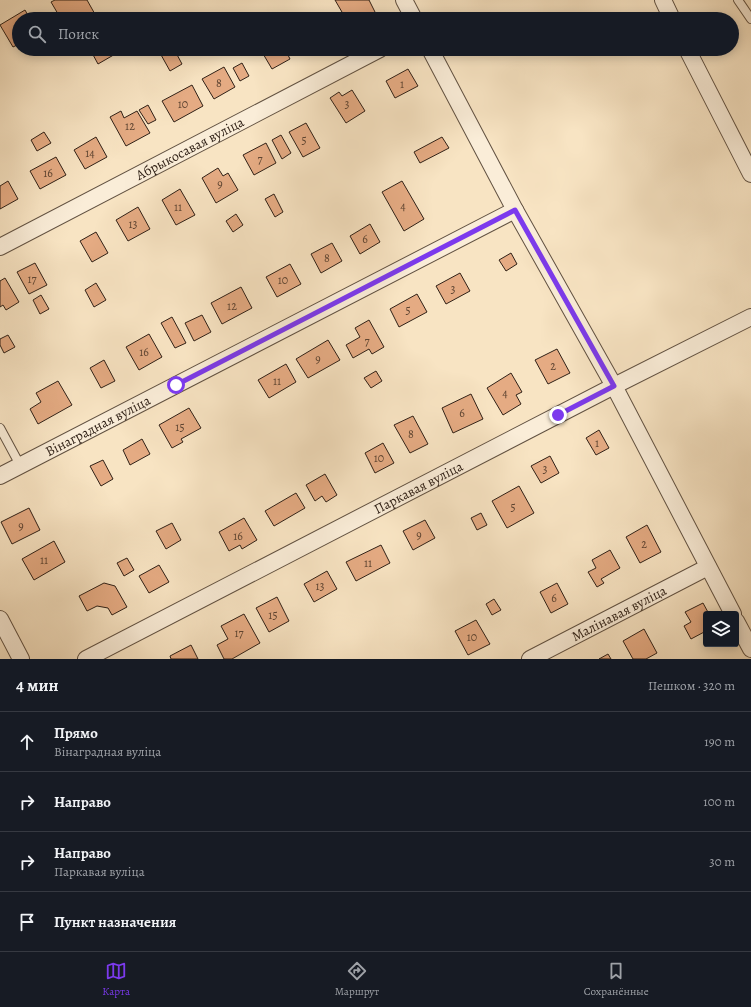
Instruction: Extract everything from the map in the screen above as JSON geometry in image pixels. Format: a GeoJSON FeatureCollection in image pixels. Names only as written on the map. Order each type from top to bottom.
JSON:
{"type":"FeatureCollection","features":[{"type":"Feature","properties":{"kind":"street"},"geometry":{"type":"LineString","coordinates":[[404,0],[410,12]]}},
{"type":"Feature","properties":{"kind":"street"},"geometry":{"type":"LineString","coordinates":[[663,0],[669,12]]}},
{"type":"Feature","properties":{"kind":"street","name":"Абрыкосавая вуліца"},"geometry":{"type":"LineString","coordinates":[[0,247],[367,56]]}},
{"type":"Feature","properties":{"kind":"street"},"geometry":{"type":"LineString","coordinates":[[434,56],[515,210],[614,386],[730,611]]}},
{"type":"Feature","properties":{"kind":"street"},"geometry":{"type":"LineString","coordinates":[[692,56],[751,174]]}},
{"type":"Feature","properties":{"kind":"street","name":"Вінаградная вуліца"},"geometry":{"type":"LineString","coordinates":[[0,476],[515,210]]}},
{"type":"Feature","properties":{"kind":"street","name":"Паркавая вуліца"},"geometry":{"type":"LineString","coordinates":[[86,659],[614,386],[751,317]]}},
{"type":"Feature","properties":{"kind":"street","name":"Малінавая вуліца"},"geometry":{"type":"LineString","coordinates":[[530,659],[708,567]]}},
{"type":"Feature","properties":{"kind":"street"},"geometry":{"type":"LineString","coordinates":[[0,619],[21,659]]}},
{"type":"Feature","properties":{"kind":"street"},"geometry":{"type":"LineString","coordinates":[[739,627],[751,649]]}},
{"type":"Feature","properties":{"kind":"lane"},"geometry":{"type":"LineString","coordinates":[[738,0],[751,19]]}},
{"type":"Feature","properties":{"kind":"lane"},"geometry":{"type":"LineString","coordinates":[[0,428],[20,465]]}},
{"type":"Feature","properties":{"kind":"building"},"geometry":{"type":"Polygon","coordinates":[[[55,0],[87,0],[94,12],[57,12],[51,2],[55,0]]]}},
{"type":"Feature","properties":{"kind":"building"},"geometry":{"type":"Polygon","coordinates":[[[335,0],[369,0],[375,12],[342,12],[335,0]]]}},
{"type":"Feature","properties":{"kind":"building"},"geometry":{"type":"Polygon","coordinates":[[[12,18],[12,45],[0,25],[12,18]]]}},
{"type":"Feature","properties":{"kind":"building"},"geometry":{"type":"Polygon","coordinates":[[[94,56],[112,56],[98,64],[94,56]]]}},
{"type":"Feature","properties":{"kind":"building"},"geometry":{"type":"Polygon","coordinates":[[[162,56],[178,56],[182,64],[170,71],[162,56]]]}},
{"type":"Feature","properties":{"kind":"building"},"geometry":{"type":"Polygon","coordinates":[[[264,56],[288,56],[290,59],[272,69],[264,56]]]}},
{"type":"Feature","properties":{"kind":"building"},"geometry":{"type":"Polygon","coordinates":[[[242,63],[249,76],[240,81],[233,68],[242,63]]]}},
{"type":"Feature","properties":{"kind":"building"},"geometry":{"type":"Polygon","coordinates":[[[224,67],[235,87],[214,99],[202,79],[224,67]]]}},
{"type":"Feature","properties":{"kind":"building"},"geometry":{"type":"Polygon","coordinates":[[[408,69],[418,86],[395,98],[386,81],[408,69]]]}},
{"type":"Feature","properties":{"kind":"building"},"geometry":{"type":"Polygon","coordinates":[[[192,85],[203,106],[174,122],[162,101],[192,85]]]}},
{"type":"Feature","properties":{"kind":"building"},"geometry":{"type":"Polygon","coordinates":[[[352,90],[365,111],[346,123],[330,98],[339,92],[342,96],[352,90]]]}},
{"type":"Feature","properties":{"kind":"building"},"geometry":{"type":"Polygon","coordinates":[[[148,105],[156,120],[148,124],[139,110],[148,105]]]}},
{"type":"Feature","properties":{"kind":"building"},"geometry":{"type":"Polygon","coordinates":[[[121,111],[124,118],[137,111],[150,133],[126,146],[110,117],[121,111]]]}},
{"type":"Feature","properties":{"kind":"building"},"geometry":{"type":"Polygon","coordinates":[[[306,123],[320,148],[303,157],[289,132],[306,123]]]}},
{"type":"Feature","properties":{"kind":"building"},"geometry":{"type":"Polygon","coordinates":[[[44,132],[51,143],[37,151],[31,140],[44,132]]]}},
{"type":"Feature","properties":{"kind":"building"},"geometry":{"type":"Polygon","coordinates":[[[281,135],[291,153],[282,159],[272,140],[281,135]]]}},
{"type":"Feature","properties":{"kind":"building"},"geometry":{"type":"Polygon","coordinates":[[[96,137],[107,157],[85,169],[74,150],[96,137]]]}},
{"type":"Feature","properties":{"kind":"building"},"geometry":{"type":"Polygon","coordinates":[[[442,137],[449,148],[420,163],[414,152],[442,137]]]}},
{"type":"Feature","properties":{"kind":"building"},"geometry":{"type":"Polygon","coordinates":[[[266,143],[276,163],[254,175],[243,155],[266,143]]]}},
{"type":"Feature","properties":{"kind":"building"},"geometry":{"type":"Polygon","coordinates":[[[56,157],[66,175],[40,189],[30,171],[56,157]]]}},
{"type":"Feature","properties":{"kind":"building"},"geometry":{"type":"Polygon","coordinates":[[[218,168],[223,176],[228,173],[238,190],[216,203],[202,178],[218,168]]]}},
{"type":"Feature","properties":{"kind":"building"},"geometry":{"type":"Polygon","coordinates":[[[8,181],[18,199],[0,209],[0,186],[8,181]]]}},
{"type":"Feature","properties":{"kind":"building"},"geometry":{"type":"Polygon","coordinates":[[[402,181],[424,219],[404,231],[382,192],[402,181]]]}},
{"type":"Feature","properties":{"kind":"building"},"geometry":{"type":"Polygon","coordinates":[[[180,189],[195,215],[176,225],[162,200],[180,189]]]}},
{"type":"Feature","properties":{"kind":"building"},"geometry":{"type":"Polygon","coordinates":[[[274,194],[283,212],[275,217],[265,199],[274,194]]]}},
{"type":"Feature","properties":{"kind":"building"},"geometry":{"type":"Polygon","coordinates":[[[138,207],[150,229],[128,241],[116,220],[138,207]]]}},
{"type":"Feature","properties":{"kind":"building"},"geometry":{"type":"Polygon","coordinates":[[[236,214],[243,225],[233,232],[226,221],[236,214]]]}},
{"type":"Feature","properties":{"kind":"building"},"geometry":{"type":"Polygon","coordinates":[[[370,224],[380,242],[360,254],[350,236],[370,224]]]}},
{"type":"Feature","properties":{"kind":"building"},"geometry":{"type":"Polygon","coordinates":[[[96,232],[108,253],[92,262],[80,241],[96,232]]]}},
{"type":"Feature","properties":{"kind":"building"},"geometry":{"type":"Polygon","coordinates":[[[332,243],[342,261],[321,273],[311,254],[332,243]]]}},
{"type":"Feature","properties":{"kind":"building"},"geometry":{"type":"Polygon","coordinates":[[[511,253],[517,264],[506,271],[499,260],[511,253]]]}},
{"type":"Feature","properties":{"kind":"building"},"geometry":{"type":"Polygon","coordinates":[[[35,263],[47,285],[29,294],[17,272],[35,263]]]}},
{"type":"Feature","properties":{"kind":"building"},"geometry":{"type":"Polygon","coordinates":[[[290,264],[301,284],[277,297],[266,277],[290,264]]]}},
{"type":"Feature","properties":{"kind":"building"},"geometry":{"type":"Polygon","coordinates":[[[460,273],[470,291],[446,304],[436,286],[460,273]]]}},
{"type":"Feature","properties":{"kind":"building"},"geometry":{"type":"Polygon","coordinates":[[[5,278],[19,302],[6,310],[3,305],[0,307],[0,281],[5,278]]]}},
{"type":"Feature","properties":{"kind":"building"},"geometry":{"type":"Polygon","coordinates":[[[96,283],[106,300],[94,307],[85,290],[96,283]]]}},
{"type":"Feature","properties":{"kind":"building"},"geometry":{"type":"Polygon","coordinates":[[[241,287],[252,308],[222,324],[211,303],[241,287]]]}},
{"type":"Feature","properties":{"kind":"building"},"geometry":{"type":"Polygon","coordinates":[[[417,294],[427,312],[399,327],[390,309],[417,294]]]}},
{"type":"Feature","properties":{"kind":"building"},"geometry":{"type":"Polygon","coordinates":[[[41,295],[49,309],[40,314],[33,300],[41,295]]]}},
{"type":"Feature","properties":{"kind":"building"},"geometry":{"type":"Polygon","coordinates":[[[202,315],[211,332],[194,341],[185,323],[202,315]]]}},
{"type":"Feature","properties":{"kind":"building"},"geometry":{"type":"Polygon","coordinates":[[[172,317],[186,343],[175,348],[161,323],[172,317]]]}},
{"type":"Feature","properties":{"kind":"building"},"geometry":{"type":"Polygon","coordinates":[[[369,320],[384,347],[372,354],[369,349],[353,358],[346,345],[360,337],[355,328],[369,320]]]}},
{"type":"Feature","properties":{"kind":"building"},"geometry":{"type":"Polygon","coordinates":[[[149,334],[162,357],[139,370],[126,347],[149,334]]]}},
{"type":"Feature","properties":{"kind":"building"},"geometry":{"type":"Polygon","coordinates":[[[8,335],[15,347],[4,353],[0,345],[0,339],[8,335]]]}},
{"type":"Feature","properties":{"kind":"building"},"geometry":{"type":"Polygon","coordinates":[[[328,340],[340,360],[308,378],[296,359],[328,340]]]}},
{"type":"Feature","properties":{"kind":"building"},"geometry":{"type":"Polygon","coordinates":[[[557,349],[570,373],[548,384],[535,360],[557,349]]]}},
{"type":"Feature","properties":{"kind":"building"},"geometry":{"type":"Polygon","coordinates":[[[104,360],[115,381],[101,388],[90,368],[104,360]]]}},
{"type":"Feature","properties":{"kind":"building"},"geometry":{"type":"Polygon","coordinates":[[[286,364],[296,382],[269,398],[258,380],[286,364]]]}},
{"type":"Feature","properties":{"kind":"building"},"geometry":{"type":"Polygon","coordinates":[[[376,371],[382,381],[371,388],[364,378],[376,371]]]}},
{"type":"Feature","properties":{"kind":"building"},"geometry":{"type":"Polygon","coordinates":[[[511,373],[522,392],[516,395],[521,404],[503,415],[487,388],[511,373]]]}},
{"type":"Feature","properties":{"kind":"building"},"geometry":{"type":"Polygon","coordinates":[[[58,381],[72,405],[38,424],[30,409],[41,402],[36,393],[58,381]]]}},
{"type":"Feature","properties":{"kind":"building"},"geometry":{"type":"Polygon","coordinates":[[[471,394],[483,419],[453,433],[442,408],[471,394]]]}},
{"type":"Feature","properties":{"kind":"building"},"geometry":{"type":"Polygon","coordinates":[[[189,408],[201,428],[181,439],[183,442],[172,448],[159,425],[189,408]]]}},
{"type":"Feature","properties":{"kind":"building"},"geometry":{"type":"Polygon","coordinates":[[[413,416],[428,444],[410,453],[394,425],[413,416]]]}},
{"type":"Feature","properties":{"kind":"building"},"geometry":{"type":"Polygon","coordinates":[[[599,430],[609,448],[596,455],[586,438],[599,430]]]}},
{"type":"Feature","properties":{"kind":"building"},"geometry":{"type":"Polygon","coordinates":[[[142,439],[150,454],[130,465],[123,450],[142,439]]]}},
{"type":"Feature","properties":{"kind":"building"},"geometry":{"type":"Polygon","coordinates":[[[383,443],[394,463],[375,473],[365,453],[383,443]]]}},
{"type":"Feature","properties":{"kind":"building"},"geometry":{"type":"Polygon","coordinates":[[[550,456],[559,473],[541,483],[531,466],[550,456]]]}},
{"type":"Feature","properties":{"kind":"building"},"geometry":{"type":"Polygon","coordinates":[[[103,460],[113,479],[101,486],[90,466],[103,460]]]}},
{"type":"Feature","properties":{"kind":"building"},"geometry":{"type":"Polygon","coordinates":[[[325,474],[337,495],[326,502],[322,496],[315,501],[306,485],[325,474]]]}},
{"type":"Feature","properties":{"kind":"building"},"geometry":{"type":"Polygon","coordinates":[[[519,486],[534,513],[507,528],[492,501],[519,486]]]}},
{"type":"Feature","properties":{"kind":"building"},"geometry":{"type":"Polygon","coordinates":[[[296,493],[305,508],[274,526],[265,511],[296,493]]]}},
{"type":"Feature","properties":{"kind":"building"},"geometry":{"type":"Polygon","coordinates":[[[29,508],[40,530],[12,544],[1,522],[29,508]]]}},
{"type":"Feature","properties":{"kind":"building"},"geometry":{"type":"Polygon","coordinates":[[[481,513],[487,525],[477,530],[471,518],[481,513]]]}},
{"type":"Feature","properties":{"kind":"building"},"geometry":{"type":"Polygon","coordinates":[[[244,518],[257,540],[242,549],[240,545],[229,551],[219,532],[244,518]]]}},
{"type":"Feature","properties":{"kind":"building"},"geometry":{"type":"Polygon","coordinates":[[[425,520],[435,538],[413,550],[403,531],[425,520]]]}},
{"type":"Feature","properties":{"kind":"building"},"geometry":{"type":"Polygon","coordinates":[[[172,523],[181,540],[166,549],[156,531],[172,523]]]}},
{"type":"Feature","properties":{"kind":"building"},"geometry":{"type":"Polygon","coordinates":[[[647,525],[661,552],[640,563],[626,537],[647,525]]]}},
{"type":"Feature","properties":{"kind":"building"},"geometry":{"type":"Polygon","coordinates":[[[54,541],[65,562],[34,580],[22,559],[54,541]]]}},
{"type":"Feature","properties":{"kind":"building"},"geometry":{"type":"Polygon","coordinates":[[[381,545],[390,563],[356,581],[346,562],[381,545]]]}},
{"type":"Feature","properties":{"kind":"building"},"geometry":{"type":"Polygon","coordinates":[[[610,550],[620,568],[601,579],[604,583],[597,587],[588,572],[596,568],[592,560],[610,550]]]}},
{"type":"Feature","properties":{"kind":"building"},"geometry":{"type":"Polygon","coordinates":[[[127,558],[134,570],[124,576],[117,563],[127,558]]]}},
{"type":"Feature","properties":{"kind":"building"},"geometry":{"type":"Polygon","coordinates":[[[159,565],[169,582],[149,593],[139,576],[159,565]]]}},
{"type":"Feature","properties":{"kind":"building"},"geometry":{"type":"Polygon","coordinates":[[[327,571],[337,589],[314,602],[304,584],[327,571]]]}},
{"type":"Feature","properties":{"kind":"building"},"geometry":{"type":"Polygon","coordinates":[[[104,583],[115,586],[127,607],[112,615],[108,608],[97,606],[87,611],[79,596],[104,583]]]}},
{"type":"Feature","properties":{"kind":"building"},"geometry":{"type":"Polygon","coordinates":[[[557,583],[568,604],[551,613],[540,592],[557,583]]]}},
{"type":"Feature","properties":{"kind":"building"},"geometry":{"type":"Polygon","coordinates":[[[277,597],[289,621],[269,632],[256,608],[277,597]]]}},
{"type":"Feature","properties":{"kind":"building"},"geometry":{"type":"Polygon","coordinates":[[[494,599],[501,610],[492,615],[486,604],[494,599]]]}},
{"type":"Feature","properties":{"kind":"building"},"geometry":{"type":"Polygon","coordinates":[[[703,603],[707,611],[703,611],[703,633],[691,639],[684,626],[691,622],[685,612],[703,603]]]}},
{"type":"Feature","properties":{"kind":"building"},"geometry":{"type":"Polygon","coordinates":[[[244,614],[260,643],[232,659],[224,659],[217,645],[228,639],[221,626],[244,614]]]}},
{"type":"Feature","properties":{"kind":"building"},"geometry":{"type":"Polygon","coordinates":[[[476,620],[490,644],[468,655],[455,631],[476,620]]]}},
{"type":"Feature","properties":{"kind":"building"},"geometry":{"type":"Polygon","coordinates":[[[644,629],[657,653],[646,659],[633,659],[623,641],[644,629]]]}},
{"type":"Feature","properties":{"kind":"building"},"geometry":{"type":"Polygon","coordinates":[[[191,645],[198,659],[171,659],[170,656],[191,645]]]}},
{"type":"Feature","properties":{"kind":"building"},"geometry":{"type":"Polygon","coordinates":[[[608,654],[611,659],[599,659],[608,654]]]}},
{"type":"Feature","properties":{"kind":"route"},"geometry":{"type":"LineString","coordinates":[[176,385],[515,210],[614,386],[558,415]]}}]}
